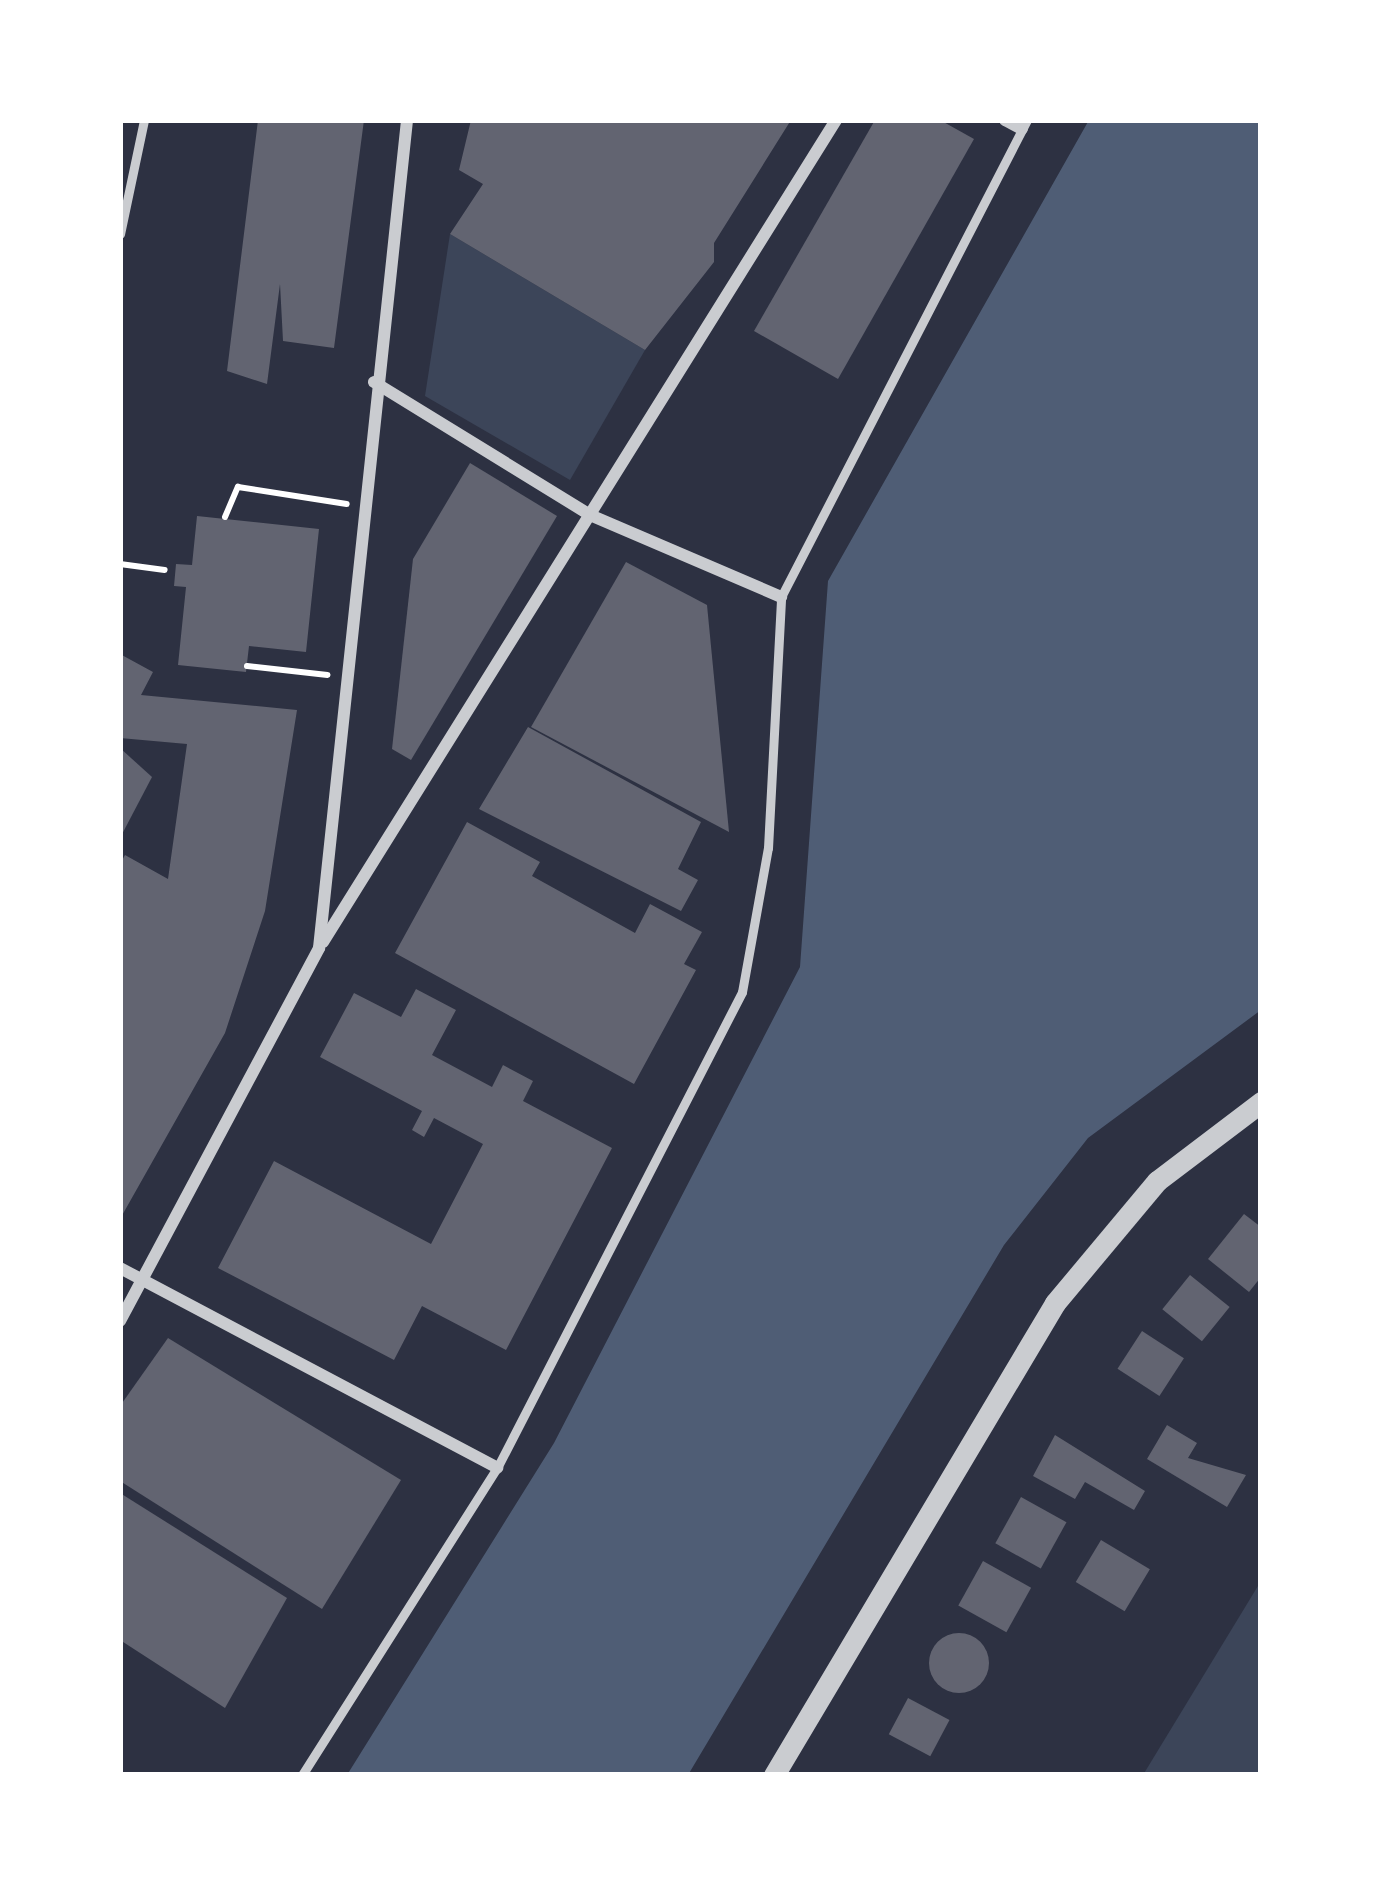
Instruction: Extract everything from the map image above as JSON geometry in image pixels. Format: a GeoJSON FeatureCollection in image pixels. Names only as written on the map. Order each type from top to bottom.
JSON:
{"type":"FeatureCollection","features":[{"type":"Feature","properties":{"kind":"street"},"geometry":{"type":"LineString","coordinates":[[319,948],[374,382],[406,120]]}},
{"type":"Feature","properties":{"kind":"street"},"geometry":{"type":"LineString","coordinates":[[120,1321],[149,1283],[319,948],[836,120]]}},
{"type":"Feature","properties":{"kind":"street"},"geometry":{"type":"LineString","coordinates":[[1005,120],[1024,124]]}},
{"type":"Feature","properties":{"kind":"street"},"geometry":{"type":"LineString","coordinates":[[374,382],[590,515],[782,597]]}},
{"type":"Feature","properties":{"kind":"street"},"geometry":{"type":"LineString","coordinates":[[774,1775],[1055,1303],[1157,1181],[1261,1102]]}},
{"type":"Feature","properties":{"kind":"street"},"geometry":{"type":"LineString","coordinates":[[120,1268],[497,1468]]}},
{"type":"Feature","properties":{"kind":"lane"},"geometry":{"type":"LineString","coordinates":[[120,234],[144,120]]}},
{"type":"Feature","properties":{"kind":"lane"},"geometry":{"type":"LineString","coordinates":[[302,1775],[497,1468],[742,992],[768,848],[782,597],[1024,124]]}},
{"type":"Feature","properties":{"kind":"path"},"geometry":{"type":"LineString","coordinates":[[225,517],[238,488],[362,507]]}},
{"type":"Feature","properties":{"kind":"path"},"geometry":{"type":"LineString","coordinates":[[120,564],[165,570]]}},
{"type":"Feature","properties":{"kind":"path"},"geometry":{"type":"LineString","coordinates":[[247,666],[345,677]]}},
{"type":"Feature","properties":{"kind":"shaded area"},"geometry":{"type":"Polygon","coordinates":[[[1089,120],[1261,120],[1261,1010],[1088,1138],[1004,1245],[688,1775],[347,1775],[554,1443],[800,967],[828,581],[1089,120]]]}},
{"type":"Feature","properties":{"kind":"shaded area"},"geometry":{"type":"Polygon","coordinates":[[[450,234],[645,350],[570,480],[425,396],[450,234]]]}},
{"type":"Feature","properties":{"kind":"shaded area"},"geometry":{"type":"Polygon","coordinates":[[[1261,1581],[1261,1775],[1143,1775],[1261,1581]]]}},
{"type":"Feature","properties":{"kind":"building"},"geometry":{"type":"Polygon","coordinates":[[[258,120],[364,120],[334,348],[283,341],[280,284],[267,384],[227,371],[258,120]]]}},
{"type":"Feature","properties":{"kind":"building"},"geometry":{"type":"Polygon","coordinates":[[[471,120],[791,120],[714,243],[714,262],[645,350],[450,234],[483,184],[459,170],[471,120]]]}},
{"type":"Feature","properties":{"kind":"building"},"geometry":{"type":"Polygon","coordinates":[[[875,120],[940,120],[974,139],[838,379],[754,331],[875,120]]]}},
{"type":"Feature","properties":{"kind":"building"},"geometry":{"type":"Polygon","coordinates":[[[470,463],[557,516],[411,760],[392,749],[413,559],[470,463]]]}},
{"type":"Feature","properties":{"kind":"building"},"geometry":{"type":"Polygon","coordinates":[[[197,516],[319,529],[306,652],[249,646],[246,672],[178,665],[186,587],[174,586],[176,564],[192,565],[197,516]]]}},
{"type":"Feature","properties":{"kind":"building"},"geometry":{"type":"Polygon","coordinates":[[[626,562],[707,605],[729,832],[531,727],[626,562]]]}},
{"type":"Feature","properties":{"kind":"building"},"geometry":{"type":"Polygon","coordinates":[[[120,654],[153,672],[141,695],[297,710],[265,911],[225,1033],[120,1219],[120,864],[125,855],[168,879],[187,744],[120,738],[120,654]]]}},
{"type":"Feature","properties":{"kind":"building"},"geometry":{"type":"Polygon","coordinates":[[[528,727],[701,822],[678,869],[698,880],[681,911],[479,809],[528,727]]]}},
{"type":"Feature","properties":{"kind":"building"},"geometry":{"type":"Polygon","coordinates":[[[120,748],[152,777],[120,838],[120,748]]]}},
{"type":"Feature","properties":{"kind":"building"},"geometry":{"type":"Polygon","coordinates":[[[467,822],[540,862],[532,876],[635,933],[650,904],[702,932],[684,964],[696,970],[634,1084],[395,953],[467,822]]]}},
{"type":"Feature","properties":{"kind":"building"},"geometry":{"type":"Polygon","coordinates":[[[416,989],[456,1010],[432,1055],[492,1087],[503,1065],[533,1081],[523,1101],[612,1148],[506,1350],[422,1306],[394,1360],[218,1268],[274,1161],[431,1244],[483,1144],[434,1118],[424,1137],[412,1130],[422,1111],[320,1057],[354,993],[401,1017],[416,989]]]}},
{"type":"Feature","properties":{"kind":"building"},"geometry":{"type":"Polygon","coordinates":[[[1244,1214],[1261,1227],[1261,1277],[1249,1292],[1208,1259],[1244,1214]]]}},
{"type":"Feature","properties":{"kind":"building"},"geometry":{"type":"Polygon","coordinates":[[[1190,1275],[1230,1307],[1202,1341],[1162,1309],[1190,1275]]]}},
{"type":"Feature","properties":{"kind":"building"},"geometry":{"type":"Polygon","coordinates":[[[1142,1331],[1184,1358],[1159,1396],[1117,1369],[1142,1331]]]}},
{"type":"Feature","properties":{"kind":"building"},"geometry":{"type":"Polygon","coordinates":[[[168,1338],[401,1480],[322,1609],[120,1481],[120,1406],[168,1338]]]}},
{"type":"Feature","properties":{"kind":"building"},"geometry":{"type":"Polygon","coordinates":[[[1167,1425],[1197,1443],[1188,1458],[1246,1475],[1227,1507],[1147,1459],[1167,1425]]]}},
{"type":"Feature","properties":{"kind":"building"},"geometry":{"type":"Polygon","coordinates":[[[1055,1435],[1145,1491],[1134,1510],[1085,1482],[1075,1499],[1033,1476],[1055,1435]]]}},
{"type":"Feature","properties":{"kind":"building"},"geometry":{"type":"Polygon","coordinates":[[[120,1493],[287,1598],[225,1708],[120,1640],[120,1493]]]}},
{"type":"Feature","properties":{"kind":"building"},"geometry":{"type":"Polygon","coordinates":[[[1021,1497],[1066,1522],[1041,1569],[995,1543],[1021,1497]]]}},
{"type":"Feature","properties":{"kind":"building"},"geometry":{"type":"Polygon","coordinates":[[[1101,1540],[1150,1569],[1125,1611],[1076,1582],[1101,1540]]]}},
{"type":"Feature","properties":{"kind":"building"},"geometry":{"type":"Polygon","coordinates":[[[983,1561],[1031,1588],[1006,1632],[958,1606],[983,1561]]]}},
{"type":"Feature","properties":{"kind":"building"},"geometry":{"type":"Polygon","coordinates":[[[959,1633],[981,1641],[989,1663],[981,1685],[959,1693],[937,1685],[929,1663],[937,1641],[959,1633]]]}},
{"type":"Feature","properties":{"kind":"building"},"geometry":{"type":"Polygon","coordinates":[[[908,1698],[949,1720],[930,1756],[889,1734],[908,1698]]]}}]}
